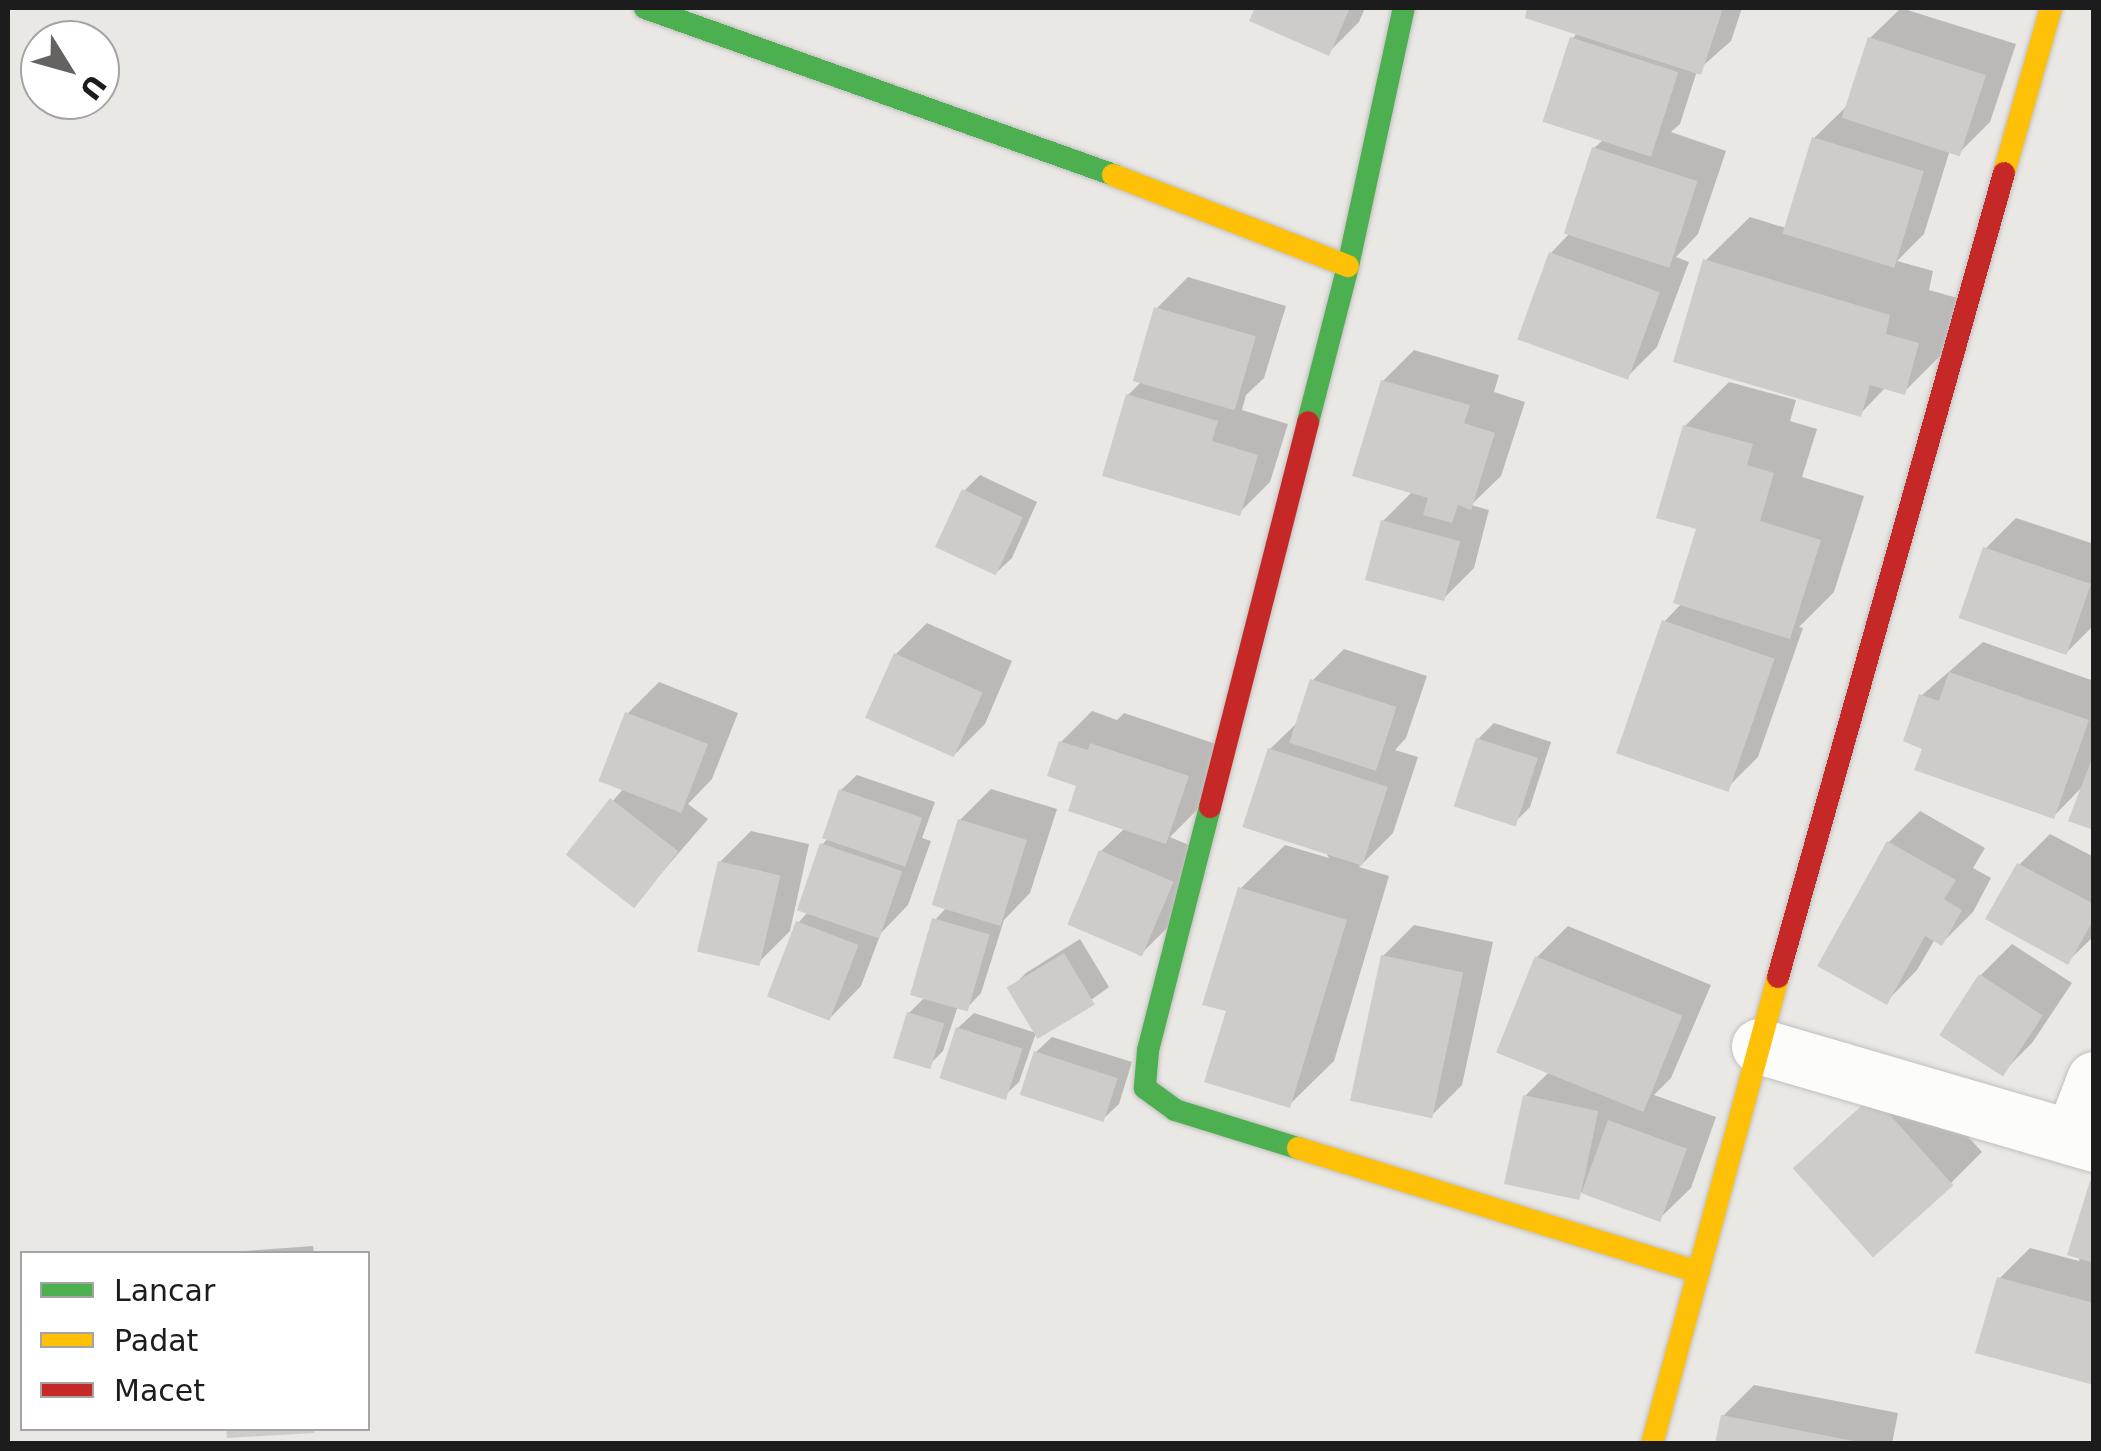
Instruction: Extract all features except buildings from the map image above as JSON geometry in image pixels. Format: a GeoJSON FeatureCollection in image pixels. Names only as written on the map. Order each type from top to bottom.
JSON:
{"type":"FeatureCollection","features":[{"type":"Feature","properties":{"kind":"street"},"geometry":{"type":"LineString","coordinates":[[646,8],[1062,154],[1348,266]]}},
{"type":"Feature","properties":{"kind":"street"},"geometry":{"type":"LineString","coordinates":[[1404,8],[1348,266],[1148,1050],[1145,1088],[1174,1110],[1698,1272]]}},
{"type":"Feature","properties":{"kind":"street"},"geometry":{"type":"LineString","coordinates":[[1652,1444],[1758,1046],[2051,8]]}},
{"type":"Feature","properties":{"kind":"street"},"geometry":{"type":"LineString","coordinates":[[1758,1046],[2083,1141],[2094,1079]]}},
{"type":"Feature","properties":{"kind":"traffic: fast"},"geometry":{"type":"LineString","coordinates":[[645,8],[1113,175]]}},
{"type":"Feature","properties":{"kind":"traffic: fast"},"geometry":{"type":"LineString","coordinates":[[1308,422],[1348,266],[1404,8]]}},
{"type":"Feature","properties":{"kind":"traffic: fast"},"geometry":{"type":"LineString","coordinates":[[1210,807],[1148,1051],[1145,1088],[1175,1110],[1298,1148]]}},
{"type":"Feature","properties":{"kind":"traffic: slow"},"geometry":{"type":"LineString","coordinates":[[2004,173],[2051,8]]}},
{"type":"Feature","properties":{"kind":"traffic: slow"},"geometry":{"type":"LineString","coordinates":[[1113,175],[1348,266]]}},
{"type":"Feature","properties":{"kind":"traffic: slow"},"geometry":{"type":"LineString","coordinates":[[1652,1444],[1778,977]]}},
{"type":"Feature","properties":{"kind":"traffic: slow"},"geometry":{"type":"LineString","coordinates":[[1298,1148],[1698,1272]]}},
{"type":"Feature","properties":{"kind":"traffic: jam"},"geometry":{"type":"LineString","coordinates":[[1778,977],[2004,173]]}},
{"type":"Feature","properties":{"kind":"traffic: jam"},"geometry":{"type":"LineString","coordinates":[[1210,807],[1308,422]]}}]}
